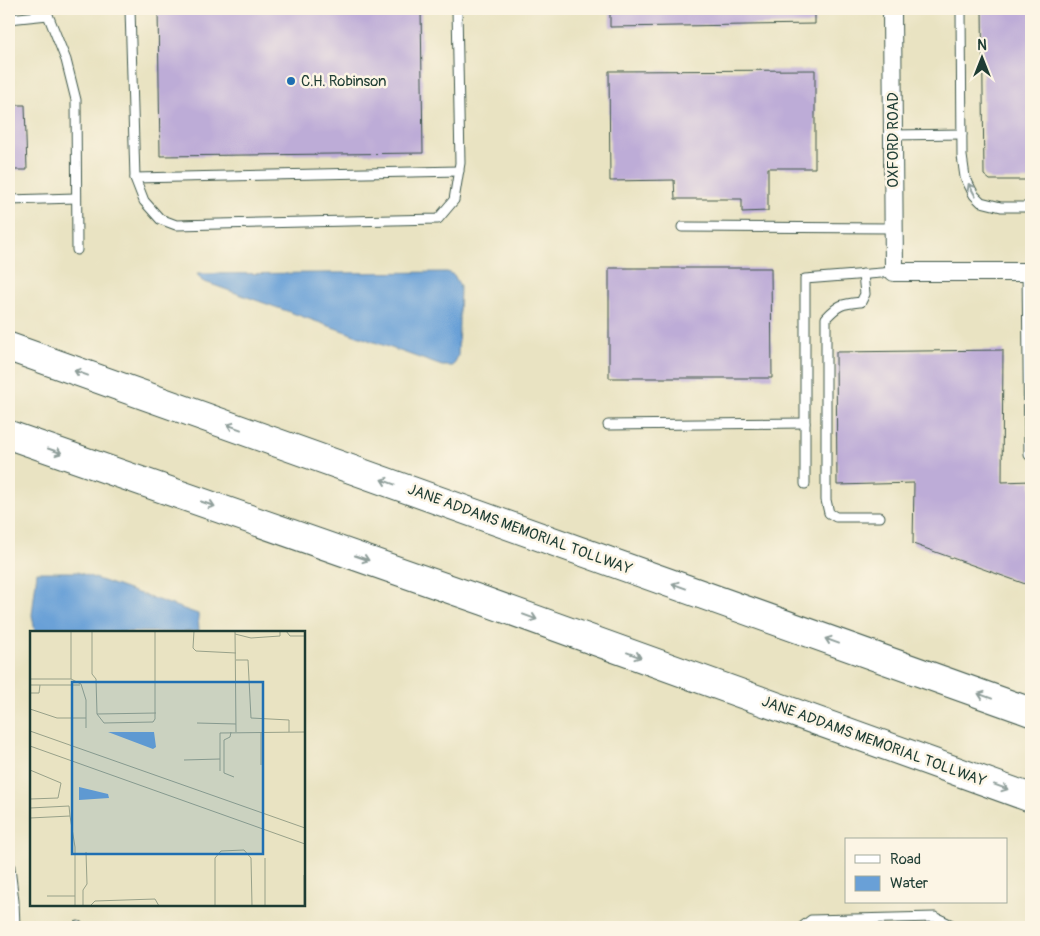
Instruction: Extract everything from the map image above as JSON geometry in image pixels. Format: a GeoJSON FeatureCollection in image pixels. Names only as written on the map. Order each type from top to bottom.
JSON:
{"type":"FeatureCollection","features":[{"type":"Feature","properties":{"kind":"highway","name":"JANE ADDAMS MEMORIAL TOLLWAY"},"geometry":{"type":"LineString","coordinates":[[9,347],[1031,712]]}},
{"type":"Feature","properties":{"kind":"highway","name":"JANE ADDAMS MEMORIAL TOLLWAY"},"geometry":{"type":"LineString","coordinates":[[9,434],[588,638],[1031,798]]}},
{"type":"Feature","properties":{"kind":"street","name":"OXFORD ROAD"},"geometry":{"type":"LineString","coordinates":[[892,9],[894,272]]}},
{"type":"Feature","properties":{"kind":"street"},"geometry":{"type":"LineString","coordinates":[[894,272],[1029,272]]}},
{"type":"Feature","properties":{"kind":"lane"},"geometry":{"type":"LineString","coordinates":[[36,9],[48,15],[66,60],[76,100],[76,250]]}},
{"type":"Feature","properties":{"kind":"lane"},"geometry":{"type":"LineString","coordinates":[[130,9],[135,178],[144,201],[160,219],[176,225],[438,219],[454,200],[460,163],[458,9]]}},
{"type":"Feature","properties":{"kind":"lane"},"geometry":{"type":"LineString","coordinates":[[960,9],[962,156],[965,177],[974,196],[981,202],[1001,208],[1031,207]]}},
{"type":"Feature","properties":{"kind":"lane"},"geometry":{"type":"LineString","coordinates":[[9,19],[48,15]]}},
{"type":"Feature","properties":{"kind":"lane"},"geometry":{"type":"LineString","coordinates":[[893,135],[962,134]]}},
{"type":"Feature","properties":{"kind":"lane"},"geometry":{"type":"LineString","coordinates":[[135,178],[459,170]]}},
{"type":"Feature","properties":{"kind":"lane"},"geometry":{"type":"LineString","coordinates":[[9,200],[76,198]]}},
{"type":"Feature","properties":{"kind":"lane"},"geometry":{"type":"LineString","coordinates":[[682,227],[894,228]]}},
{"type":"Feature","properties":{"kind":"lane"},"geometry":{"type":"LineString","coordinates":[[805,484],[805,279],[894,272]]}},
{"type":"Feature","properties":{"kind":"lane"},"geometry":{"type":"LineString","coordinates":[[1029,272],[1029,455]]}},
{"type":"Feature","properties":{"kind":"lane"},"geometry":{"type":"LineString","coordinates":[[863,274],[865,294],[861,302],[836,307],[826,318],[826,500],[829,512],[836,516],[880,517]]}},
{"type":"Feature","properties":{"kind":"lane"},"geometry":{"type":"LineString","coordinates":[[608,425],[805,423]]}},
{"type":"Feature","properties":{"kind":"lane"},"geometry":{"type":"LineString","coordinates":[[9,860],[15,927]]}},
{"type":"Feature","properties":{"kind":"lane"},"geometry":{"type":"LineString","coordinates":[[802,927],[811,920],[935,917],[956,927]]}},
{"type":"Feature","properties":{"kind":"water"},"geometry":{"type":"Polygon","coordinates":[[[447,272],[454,275],[460,286],[458,356],[453,366],[442,366],[202,281],[197,274],[447,272]]]}},
{"type":"Feature","properties":{"kind":"water"},"geometry":{"type":"Polygon","coordinates":[[[37,572],[77,572],[198,614],[199,631],[35,631],[32,615],[37,572]]]}},
{"type":"Feature","properties":{"kind":"building","name":"C.H. Robinson"},"geometry":{"type":"Polygon","coordinates":[[[158,9],[421,9],[423,153],[160,156],[158,9]]]}},
{"type":"Feature","properties":{"kind":"building"},"geometry":{"type":"Polygon","coordinates":[[[610,9],[815,9],[815,24],[610,27],[610,9]]]}},
{"type":"Feature","properties":{"kind":"building"},"geometry":{"type":"Polygon","coordinates":[[[982,9],[1031,9],[1031,180],[990,180],[984,175],[982,9]]]}},
{"type":"Feature","properties":{"kind":"building"},"geometry":{"type":"Polygon","coordinates":[[[815,70],[815,168],[768,168],[768,211],[742,212],[742,199],[675,199],[674,180],[610,181],[609,71],[815,70]]]}},
{"type":"Feature","properties":{"kind":"building"},"geometry":{"type":"Polygon","coordinates":[[[9,105],[25,105],[27,170],[9,170],[9,105]]]}},
{"type":"Feature","properties":{"kind":"building"},"geometry":{"type":"Polygon","coordinates":[[[609,268],[771,268],[772,378],[609,378],[609,268]]]}},
{"type":"Feature","properties":{"kind":"building"},"geometry":{"type":"Polygon","coordinates":[[[1003,350],[1002,482],[1031,481],[1031,586],[913,544],[914,483],[837,485],[836,352],[1003,350]]]}},
{"type":"Feature","properties":{"kind":"place","name":"C.H. Robinson"},"geometry":{"type":"Point","coordinates":[291,81]}}]}
